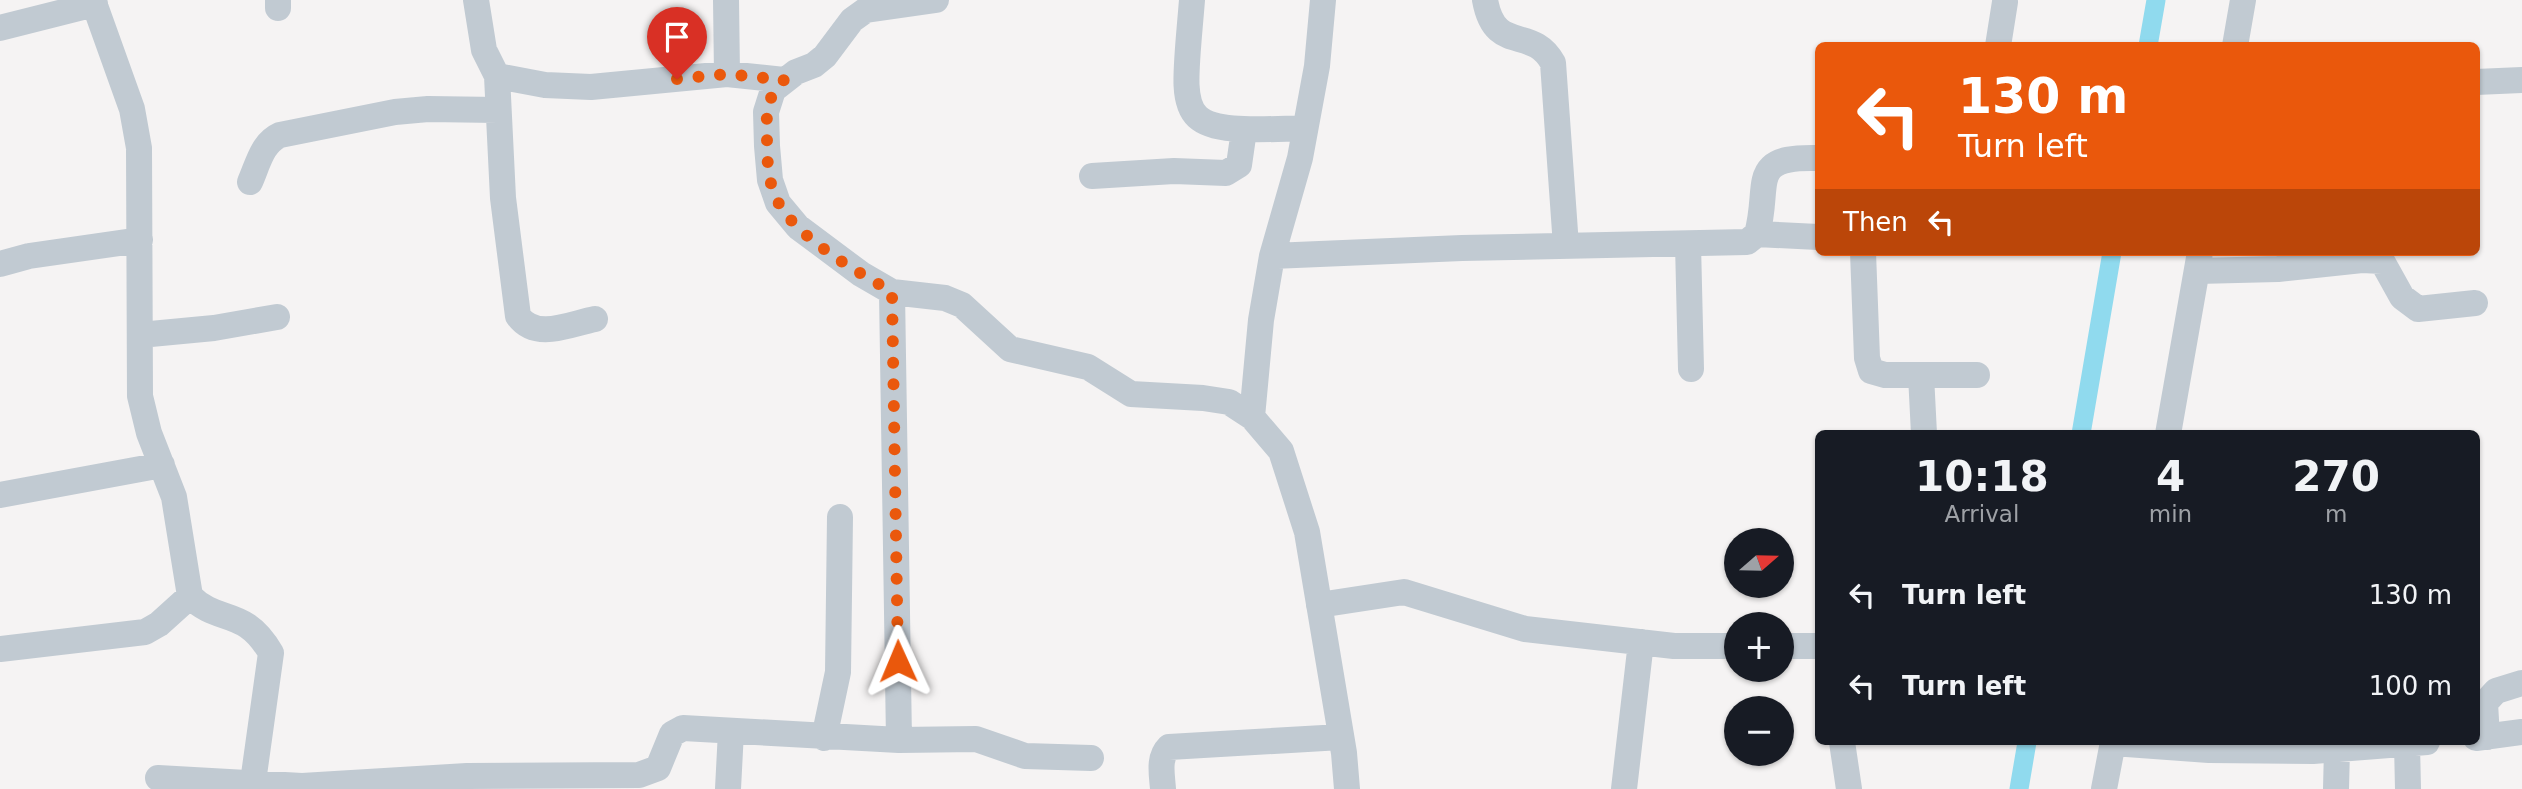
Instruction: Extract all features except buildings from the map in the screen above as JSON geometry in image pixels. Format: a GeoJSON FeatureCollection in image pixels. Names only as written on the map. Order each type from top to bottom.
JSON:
{"type":"FeatureCollection","features":[{"type":"Feature","properties":{"kind":"street"},"geometry":{"type":"LineString","coordinates":[[476,0],[484,50],[496,76],[503,198],[518,316],[524,325],[543,330],[595,318]]}},
{"type":"Feature","properties":{"kind":"street"},"geometry":{"type":"LineString","coordinates":[[726,0],[727,74]]}},
{"type":"Feature","properties":{"kind":"street"},"geometry":{"type":"LineString","coordinates":[[936,0],[866,10],[852,20],[825,56],[784,80],[773,90],[766,112],[770,180],[778,203],[798,227],[861,274],[892,292],[945,298],[962,305],[1010,349],[1088,367],[1132,394],[1229,402],[1252,417],[1281,451],[1307,531],[1347,789]]}},
{"type":"Feature","properties":{"kind":"street"},"geometry":{"type":"LineString","coordinates":[[1192,0],[1184,92],[1187,105],[1203,123],[1227,130],[1305,128]]}},
{"type":"Feature","properties":{"kind":"street"},"geometry":{"type":"LineString","coordinates":[[1252,417],[1261,320],[1272,256],[1305,128],[1323,0]]}},
{"type":"Feature","properties":{"kind":"street"},"geometry":{"type":"LineString","coordinates":[[1485,0],[1492,25],[1499,32],[1539,46],[1553,63],[1566,246]]}},
{"type":"Feature","properties":{"kind":"street"},"geometry":{"type":"LineString","coordinates":[[2236,42],[2243,0]]}},
{"type":"Feature","properties":{"kind":"street"},"geometry":{"type":"LineString","coordinates":[[0,29],[94,2],[132,108],[139,148],[141,396],[149,433],[174,497],[190,596],[201,607],[248,624],[261,636],[271,653],[253,786]]}},
{"type":"Feature","properties":{"kind":"street"},"geometry":{"type":"LineString","coordinates":[[1999,42],[2005,2]]}},
{"type":"Feature","properties":{"kind":"street"},"geometry":{"type":"LineString","coordinates":[[496,76],[545,85],[591,87],[727,74],[784,80]]}},
{"type":"Feature","properties":{"kind":"street"},"geometry":{"type":"LineString","coordinates":[[2480,82],[2522,80]]}},
{"type":"Feature","properties":{"kind":"street"},"geometry":{"type":"LineString","coordinates":[[250,182],[265,148],[271,139],[280,135],[395,112],[428,109],[498,110]]}},
{"type":"Feature","properties":{"kind":"street"},"geometry":{"type":"LineString","coordinates":[[1092,176],[1174,171],[1226,173],[1239,165],[1244,130]]}},
{"type":"Feature","properties":{"kind":"street"},"geometry":{"type":"LineString","coordinates":[[1757,234],[1764,179],[1768,170],[1785,159],[1815,158]]}},
{"type":"Feature","properties":{"kind":"street"},"geometry":{"type":"LineString","coordinates":[[1272,256],[1747,242],[1757,234],[1815,237]]}},
{"type":"Feature","properties":{"kind":"street"},"geometry":{"type":"LineString","coordinates":[[0,264],[29,256],[140,240]]}},
{"type":"Feature","properties":{"kind":"street"},"geometry":{"type":"LineString","coordinates":[[1688,244],[1691,369]]}},
{"type":"Feature","properties":{"kind":"street"},"geometry":{"type":"LineString","coordinates":[[1864,256],[1867,358],[1871,371],[1885,376],[1977,375]]}},
{"type":"Feature","properties":{"kind":"street"},"geometry":{"type":"LineString","coordinates":[[2169,430],[2199,261],[2278,269],[2382,261],[2402,297],[2417,309],[2475,303]]}},
{"type":"Feature","properties":{"kind":"street"},"geometry":{"type":"LineString","coordinates":[[892,292],[899,740]]}},
{"type":"Feature","properties":{"kind":"street"},"geometry":{"type":"LineString","coordinates":[[140,335],[277,317]]}},
{"type":"Feature","properties":{"kind":"street"},"geometry":{"type":"LineString","coordinates":[[1921,375],[1924,430]]}},
{"type":"Feature","properties":{"kind":"street"},"geometry":{"type":"LineString","coordinates":[[0,495],[162,465]]}},
{"type":"Feature","properties":{"kind":"street"},"geometry":{"type":"LineString","coordinates":[[824,738],[838,672],[840,517]]}},
{"type":"Feature","properties":{"kind":"street"},"geometry":{"type":"LineString","coordinates":[[1319,605],[1404,592],[1525,629],[1641,642],[1724,645]]}},
{"type":"Feature","properties":{"kind":"street"},"geometry":{"type":"LineString","coordinates":[[0,649],[145,632],[159,624],[190,596]]}},
{"type":"Feature","properties":{"kind":"street"},"geometry":{"type":"LineString","coordinates":[[1624,789],[1641,642]]}},
{"type":"Feature","properties":{"kind":"street"},"geometry":{"type":"LineString","coordinates":[[1794,646],[1815,646]]}},
{"type":"Feature","properties":{"kind":"street"},"geometry":{"type":"LineString","coordinates":[[2522,683],[2488,697],[2482,738],[2522,732]]}},
{"type":"Feature","properties":{"kind":"street"},"geometry":{"type":"LineString","coordinates":[[158,778],[253,786],[302,786],[487,783],[639,775],[658,768],[672,734],[683,728],[824,738],[976,739],[1025,757],[1091,758]]}},
{"type":"Feature","properties":{"kind":"street"},"geometry":{"type":"LineString","coordinates":[[728,789],[731,731]]}},
{"type":"Feature","properties":{"kind":"street"},"geometry":{"type":"LineString","coordinates":[[1163,789],[1161,762],[1169,747],[1341,737]]}},
{"type":"Feature","properties":{"kind":"street"},"geometry":{"type":"LineString","coordinates":[[1842,745],[1849,789]]}},
{"type":"Feature","properties":{"kind":"street"},"geometry":{"type":"LineString","coordinates":[[2104,789],[2112,745]]}},
{"type":"Feature","properties":{"kind":"street"},"geometry":{"type":"LineString","coordinates":[[2149,745],[2210,750],[2337,749],[2390,745]]}},
{"type":"Feature","properties":{"kind":"street"},"geometry":{"type":"LineString","coordinates":[[2408,789],[2417,745]]}},
{"type":"Feature","properties":{"kind":"street"},"geometry":{"type":"LineString","coordinates":[[2336,789],[2337,749]]}},
{"type":"Feature","properties":{"kind":"waterway"},"geometry":{"type":"LineString","coordinates":[[2149,42],[2156,0]]}},
{"type":"Feature","properties":{"kind":"waterway"},"geometry":{"type":"LineString","coordinates":[[2082,430],[2111,256]]}},
{"type":"Feature","properties":{"kind":"waterway"},"geometry":{"type":"LineString","coordinates":[[2019,789],[2026,745]]}},
{"type":"Feature","properties":{"kind":"route"},"geometry":{"type":"LineString","coordinates":[[677,79],[727,74],[784,80],[773,90],[766,112],[770,180],[778,203],[798,227],[861,274],[892,292],[898,661]]}}]}
